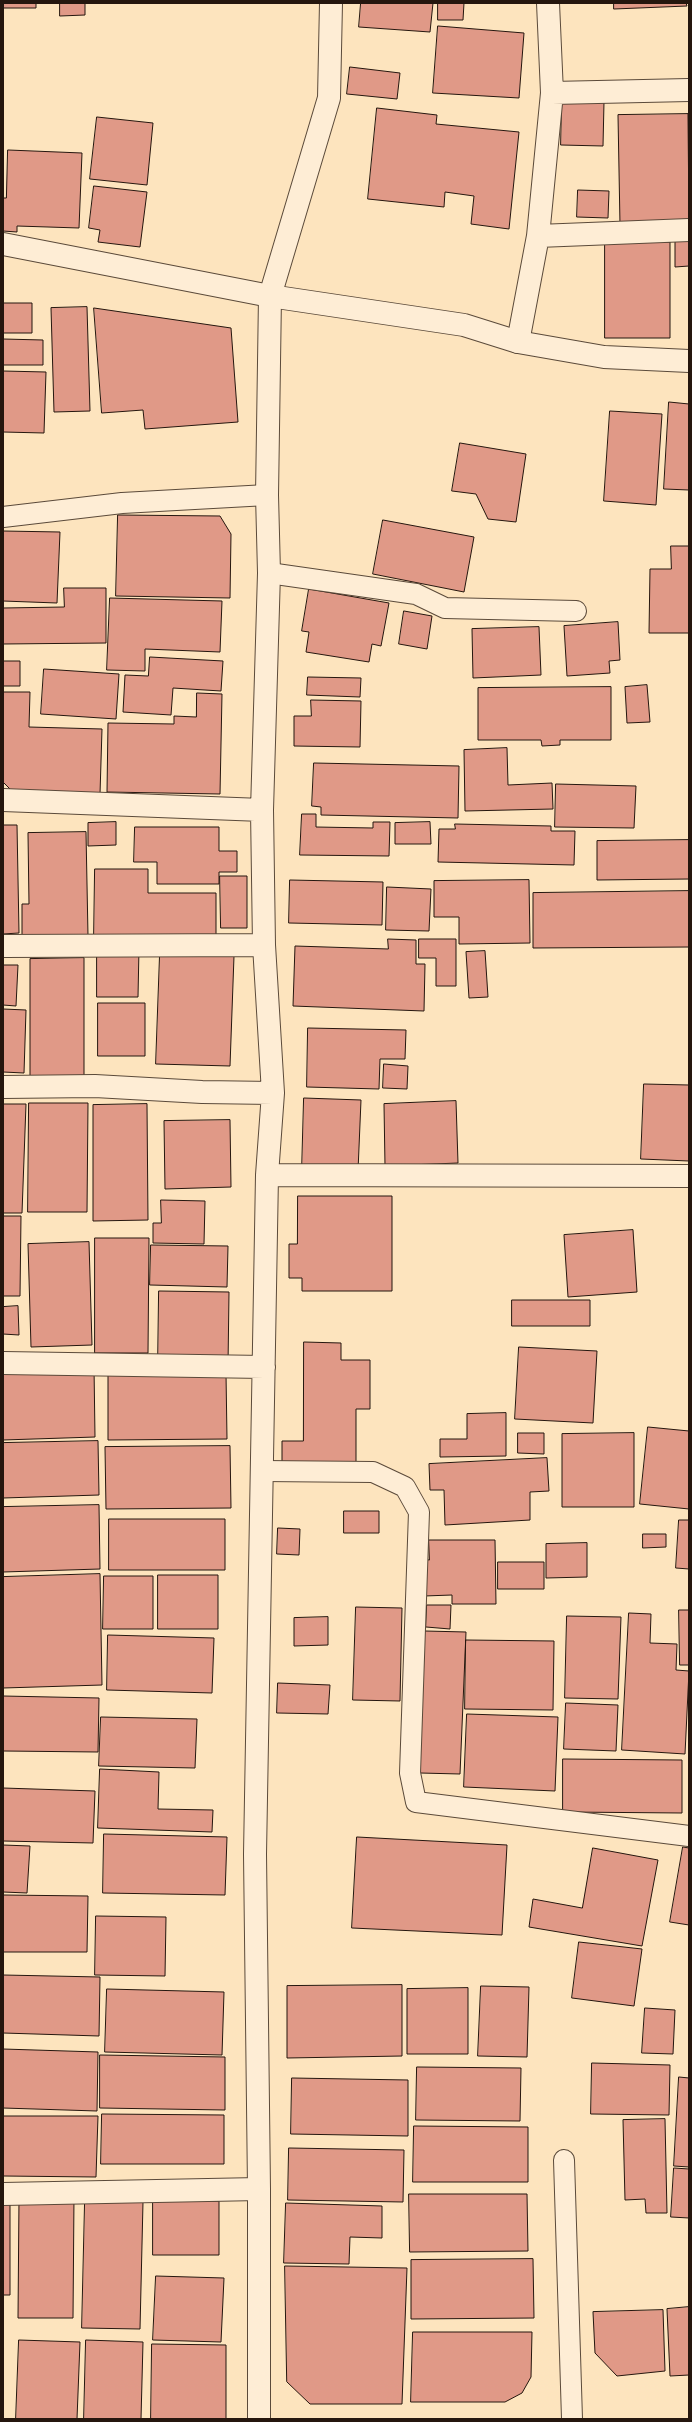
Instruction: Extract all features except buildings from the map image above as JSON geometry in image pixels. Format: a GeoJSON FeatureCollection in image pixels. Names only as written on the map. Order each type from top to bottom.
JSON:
{"type":"FeatureCollection","features":[{"type":"Feature","properties":{"kind":"street"},"geometry":{"type":"LineString","coordinates":[[259,2419],[259,2189],[255,1854],[263,1471],[267,1175],[273,1093],[264,945],[262,810],[269,573],[267,495],[270,296],[328,98],[331,3]]}},
{"type":"Feature","properties":{"kind":"street"},"geometry":{"type":"LineString","coordinates":[[518,342],[538,236],[552,93],[548,3]]}},
{"type":"Feature","properties":{"kind":"street"},"geometry":{"type":"LineString","coordinates":[[552,93],[689,90]]}},
{"type":"Feature","properties":{"kind":"street"},"geometry":{"type":"LineString","coordinates":[[538,236],[689,230]]}},
{"type":"Feature","properties":{"kind":"street"},"geometry":{"type":"LineString","coordinates":[[3,244],[270,296],[464,325],[518,342],[604,357],[689,361]]}},
{"type":"Feature","properties":{"kind":"street"},"geometry":{"type":"LineString","coordinates":[[3,800],[262,810]]}},
{"type":"Feature","properties":{"kind":"street"},"geometry":{"type":"LineString","coordinates":[[3,946],[264,945]]}},
{"type":"Feature","properties":{"kind":"street"},"geometry":{"type":"LineString","coordinates":[[3,1087],[95,1086],[202,1092],[273,1093]]}},
{"type":"Feature","properties":{"kind":"street"},"geometry":{"type":"LineString","coordinates":[[267,1175],[689,1176]]}},
{"type":"Feature","properties":{"kind":"street"},"geometry":{"type":"LineString","coordinates":[[3,1363],[264,1367]]}},
{"type":"Feature","properties":{"kind":"street"},"geometry":{"type":"LineString","coordinates":[[3,2194],[259,2189]]}},
{"type":"Feature","properties":{"kind":"lane"},"geometry":{"type":"LineString","coordinates":[[3,517],[122,503],[267,495]]}},
{"type":"Feature","properties":{"kind":"lane"},"geometry":{"type":"LineString","coordinates":[[269,573],[416,594],[445,608],[576,611]]}},
{"type":"Feature","properties":{"kind":"lane"},"geometry":{"type":"LineString","coordinates":[[263,1471],[373,1472],[405,1487],[419,1512],[410,1773],[416,1802],[689,1836]]}},
{"type":"Feature","properties":{"kind":"lane"},"geometry":{"type":"LineString","coordinates":[[564,2160],[572,2419]]}}]}
